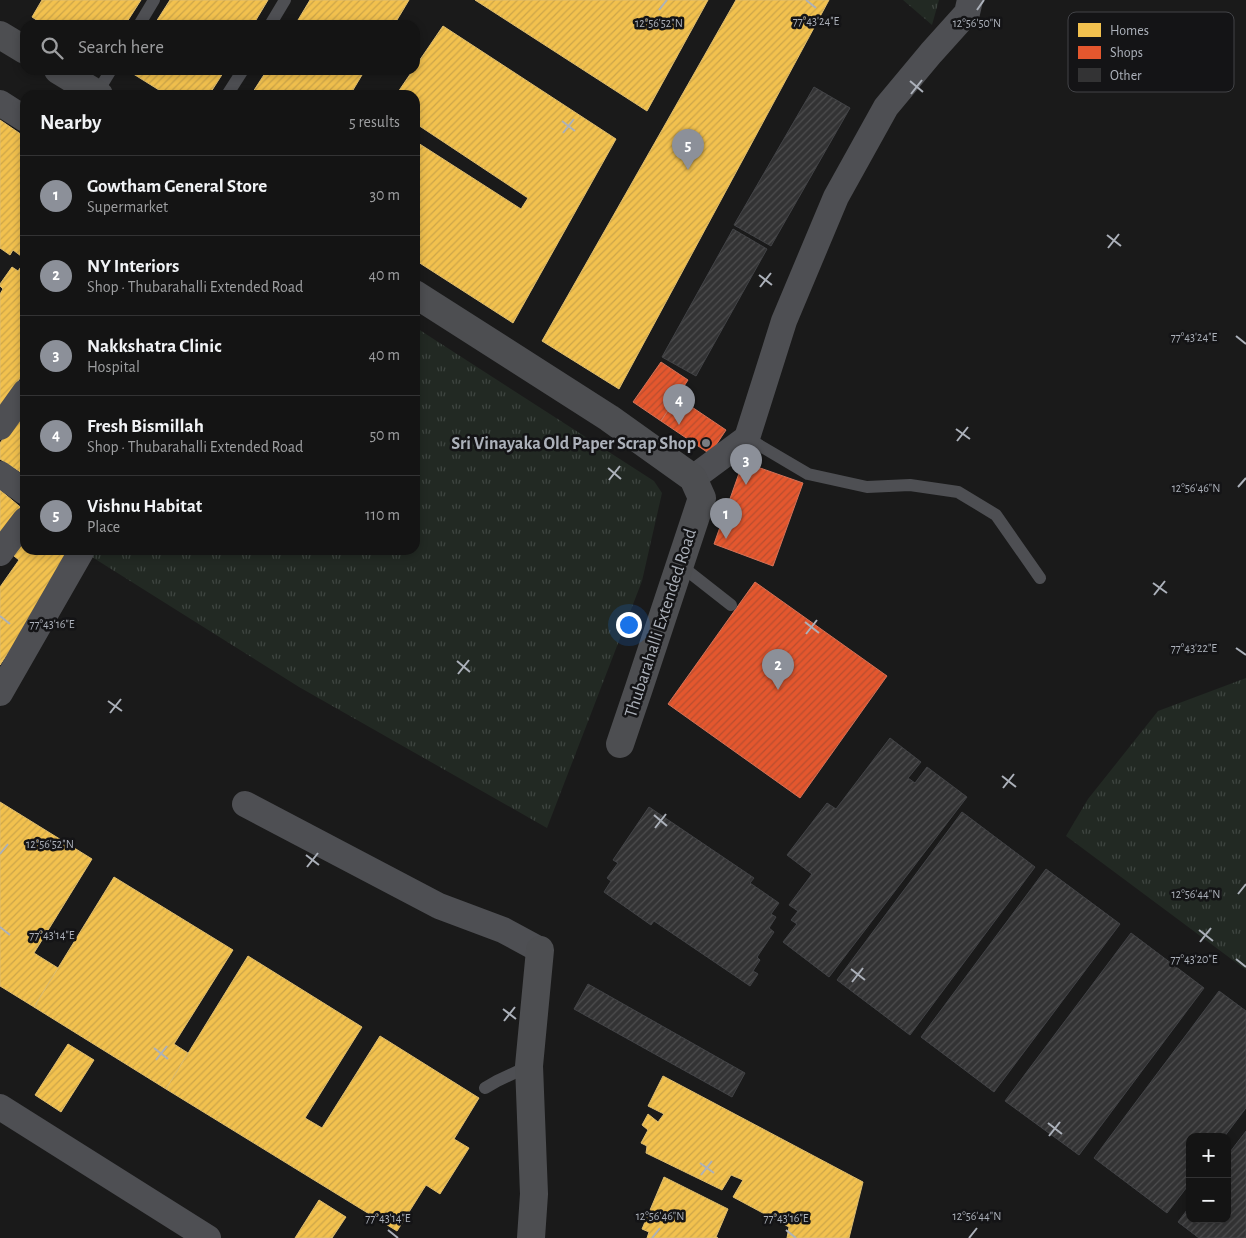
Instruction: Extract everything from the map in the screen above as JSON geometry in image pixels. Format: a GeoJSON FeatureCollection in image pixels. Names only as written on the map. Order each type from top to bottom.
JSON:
{"type":"FeatureCollection","features":[{"type":"Feature","properties":{"kind":"street"},"geometry":{"type":"LineString","coordinates":[[420,297],[609,418],[693,478],[747,438],[784,321],[836,197],[886,107],[967,13],[970,0]]}},
{"type":"Feature","properties":{"kind":"street"},"geometry":{"type":"LineString","coordinates":[[0,35],[20,47]]}},
{"type":"Feature","properties":{"kind":"street"},"geometry":{"type":"LineString","coordinates":[[66,75],[91,90]]}},
{"type":"Feature","properties":{"kind":"street"},"geometry":{"type":"LineString","coordinates":[[0,103],[20,116]]}},
{"type":"Feature","properties":{"kind":"street"},"geometry":{"type":"LineString","coordinates":[[0,428],[20,399]]}},
{"type":"Feature","properties":{"kind":"street"},"geometry":{"type":"LineString","coordinates":[[0,474],[20,488]]}},
{"type":"Feature","properties":{"kind":"street","name":"Thubarahalli Extended Road"},"geometry":{"type":"LineString","coordinates":[[620,744],[702,498],[693,478]]}},
{"type":"Feature","properties":{"kind":"street"},"geometry":{"type":"LineString","coordinates":[[0,553],[20,527]]}},
{"type":"Feature","properties":{"kind":"street"},"geometry":{"type":"LineString","coordinates":[[0,693],[79,555]]}},
{"type":"Feature","properties":{"kind":"street"},"geometry":{"type":"LineString","coordinates":[[245,804],[438,906],[503,930],[540,950],[529,1066],[534,1194],[531,1238]]}},
{"type":"Feature","properties":{"kind":"street"},"geometry":{"type":"LineString","coordinates":[[0,1107],[208,1238]]}},
{"type":"Feature","properties":{"kind":"lane"},"geometry":{"type":"LineString","coordinates":[[142,20],[154,0]]}},
{"type":"Feature","properties":{"kind":"lane"},"geometry":{"type":"LineString","coordinates":[[273,20],[285,0]]}},
{"type":"Feature","properties":{"kind":"lane"},"geometry":{"type":"LineString","coordinates":[[100,90],[108,75]]}},
{"type":"Feature","properties":{"kind":"lane"},"geometry":{"type":"LineString","coordinates":[[230,90],[240,75]]}},
{"type":"Feature","properties":{"kind":"lane"},"geometry":{"type":"LineString","coordinates":[[747,438],[808,474],[867,486],[910,485],[958,492],[996,515],[1040,578]]}},
{"type":"Feature","properties":{"kind":"lane"},"geometry":{"type":"LineString","coordinates":[[680,565],[731,605]]}},
{"type":"Feature","properties":{"kind":"lane"},"geometry":{"type":"LineString","coordinates":[[485,1088],[529,1066]]}},
{"type":"Feature","properties":{"kind":"green space"},"geometry":{"type":"Polygon","coordinates":[[[903,0],[939,0],[932,25],[903,0]]]}},
{"type":"Feature","properties":{"kind":"green space"},"geometry":{"type":"Polygon","coordinates":[[[420,330],[654,481],[662,493],[642,581],[547,828],[299,687],[89,555],[420,555],[420,330]]]}},
{"type":"Feature","properties":{"kind":"green space"},"geometry":{"type":"Polygon","coordinates":[[[1246,678],[1246,970],[1066,836],[1088,799],[1158,711],[1246,678]]]}},
{"type":"Feature","properties":{"kind":"building: Homes"},"geometry":{"type":"Polygon","coordinates":[[[42,0],[141,0],[128,20],[36,20],[32,17],[42,0]]]}},
{"type":"Feature","properties":{"kind":"building: Homes"},"geometry":{"type":"Polygon","coordinates":[[[170,0],[268,0],[256,20],[157,20],[170,0]]]}},
{"type":"Feature","properties":{"kind":"building: Homes"},"geometry":{"type":"Polygon","coordinates":[[[310,0],[409,0],[397,20],[298,20],[310,0]]]}},
{"type":"Feature","properties":{"kind":"building: Homes"},"geometry":{"type":"Polygon","coordinates":[[[475,0],[708,0],[647,111],[475,0]]]}},
{"type":"Feature","properties":{"kind":"building: Homes"},"geometry":{"type":"Polygon","coordinates":[[[736,0],[829,0],[619,389],[542,341],[736,0]]]}},
{"type":"Feature","properties":{"kind":"building: Homes"},"geometry":{"type":"Polygon","coordinates":[[[443,26],[616,139],[513,323],[420,263],[420,144],[521,209],[528,198],[420,126],[420,90],[399,90],[410,75],[420,75],[420,60],[443,26]]]}},
{"type":"Feature","properties":{"kind":"building: Homes"},"geometry":{"type":"Polygon","coordinates":[[[135,75],[222,75],[212,90],[159,90],[135,75]]]}},
{"type":"Feature","properties":{"kind":"building: Homes"},"geometry":{"type":"Polygon","coordinates":[[[264,75],[362,75],[353,90],[254,90],[264,75]]]}},
{"type":"Feature","properties":{"kind":"building: Homes"},"geometry":{"type":"Polygon","coordinates":[[[0,120],[20,134],[20,255],[13,250],[10,255],[0,248],[0,120]]]}},
{"type":"Feature","properties":{"kind":"building: Homes"},"geometry":{"type":"Polygon","coordinates":[[[12,267],[18,271],[20,268],[20,378],[0,407],[0,294],[3,289],[0,284],[12,267]]]}},
{"type":"Feature","properties":{"kind":"building: Homes"},"geometry":{"type":"Polygon","coordinates":[[[20,416],[20,472],[0,459],[0,443],[20,416]]]}},
{"type":"Feature","properties":{"kind":"building: Homes"},"geometry":{"type":"Polygon","coordinates":[[[0,490],[20,507],[20,517],[0,542],[0,490]]]}},
{"type":"Feature","properties":{"kind":"building: Homes"},"geometry":{"type":"Polygon","coordinates":[[[20,547],[20,555],[69,555],[73,558],[0,665],[0,587],[19,560],[14,556],[20,547]]]}},
{"type":"Feature","properties":{"kind":"building: Homes"},"geometry":{"type":"Polygon","coordinates":[[[0,802],[92,859],[34,953],[58,968],[34,1007],[0,986],[0,802]]]}},
{"type":"Feature","properties":{"kind":"building: Homes"},"geometry":{"type":"Polygon","coordinates":[[[114,877],[233,950],[174,1044],[188,1053],[166,1089],[34,1007],[114,877]]]}},
{"type":"Feature","properties":{"kind":"building: Homes"},"geometry":{"type":"Polygon","coordinates":[[[248,956],[362,1027],[305,1118],[322,1128],[380,1036],[479,1098],[454,1139],[469,1148],[440,1194],[426,1185],[397,1231],[166,1089],[248,956]]]}},
{"type":"Feature","properties":{"kind":"building: Homes"},"geometry":{"type":"Polygon","coordinates":[[[68,1044],[94,1060],[61,1112],[35,1095],[68,1044]]]}},
{"type":"Feature","properties":{"kind":"building: Homes"},"geometry":{"type":"Polygon","coordinates":[[[663,1076],[863,1182],[849,1238],[787,1238],[789,1227],[733,1197],[743,1180],[731,1175],[722,1190],[646,1153],[647,1146],[641,1143],[648,1130],[642,1125],[648,1114],[658,1122],[664,1114],[648,1106],[663,1076]]]}},
{"type":"Feature","properties":{"kind":"building: Homes"},"geometry":{"type":"Polygon","coordinates":[[[664,1177],[728,1209],[716,1237],[718,1238],[647,1238],[649,1232],[642,1229],[664,1177]]]}},
{"type":"Feature","properties":{"kind":"building: Homes"},"geometry":{"type":"Polygon","coordinates":[[[319,1200],[346,1217],[332,1238],[295,1238],[319,1200]]]}},
{"type":"Feature","properties":{"kind":"building: Shops"},"geometry":{"type":"Polygon","coordinates":[[[661,362],[688,380],[661,421],[633,402],[661,362]]]}},
{"type":"Feature","properties":{"kind":"building: Shops"},"geometry":{"type":"Polygon","coordinates":[[[677,397],[726,430],[710,454],[661,421],[677,397]]]}},
{"type":"Feature","properties":{"kind":"building: Shops"},"geometry":{"type":"Polygon","coordinates":[[[743,462],[803,483],[773,566],[714,544],[743,462]]]}},
{"type":"Feature","properties":{"kind":"building: Shops"},"geometry":{"type":"Polygon","coordinates":[[[755,582],[887,676],[800,798],[668,704],[755,582]]]}},
{"type":"Feature","properties":{"kind":"building: Other"},"geometry":{"type":"Polygon","coordinates":[[[814,87],[850,108],[771,246],[734,225],[814,87]]]}},
{"type":"Feature","properties":{"kind":"building: Other"},"geometry":{"type":"Polygon","coordinates":[[[733,229],[767,249],[696,376],[662,357],[733,229]]]}},
{"type":"Feature","properties":{"kind":"building: Other"},"geometry":{"type":"Polygon","coordinates":[[[890,738],[921,762],[908,778],[915,783],[927,767],[967,797],[829,977],[783,942],[797,924],[791,920],[798,911],[789,905],[812,874],[787,855],[827,803],[836,809],[890,738]]]}},
{"type":"Feature","properties":{"kind":"building: Other"},"geometry":{"type":"Polygon","coordinates":[[[649,807],[754,878],[750,883],[779,903],[771,914],[776,917],[769,928],[774,932],[757,957],[760,960],[753,971],[758,974],[750,986],[654,921],[651,925],[604,892],[611,881],[607,878],[618,863],[613,860],[649,807]]]}},
{"type":"Feature","properties":{"kind":"building: Other"},"geometry":{"type":"Polygon","coordinates":[[[962,812],[1035,867],[910,1035],[837,980],[962,812]]]}},
{"type":"Feature","properties":{"kind":"building: Other"},"geometry":{"type":"Polygon","coordinates":[[[1046,869],[1120,924],[994,1092],[921,1037],[1046,869]]]}},
{"type":"Feature","properties":{"kind":"building: Other"},"geometry":{"type":"Polygon","coordinates":[[[1131,933],[1204,988],[1079,1155],[1005,1101],[1131,933]]]}},
{"type":"Feature","properties":{"kind":"building: Other"},"geometry":{"type":"Polygon","coordinates":[[[588,984],[745,1073],[732,1097],[574,1009],[588,984]]]}},
{"type":"Feature","properties":{"kind":"building: Other"},"geometry":{"type":"Polygon","coordinates":[[[1219,991],[1246,1011],[1246,1108],[1227,1133],[1186,1133],[1186,1188],[1167,1213],[1094,1158],[1219,991]]]}},
{"type":"Feature","properties":{"kind":"building: Other"},"geometry":{"type":"Polygon","coordinates":[[[1246,1131],[1246,1238],[1199,1238],[1178,1222],[1186,1211],[1186,1223],[1231,1223],[1231,1151],[1246,1131]]]}},
{"type":"Feature","properties":{"kind":"place","name":"Vishnu Habitat"},"geometry":{"type":"Point","coordinates":[688,170]}},
{"type":"Feature","properties":{"kind":"place","name":"Fresh Bismillah"},"geometry":{"type":"Point","coordinates":[679,425]}},
{"type":"Feature","properties":{"kind":"place","name":"Sri Vinayaka Old Paper Scrap Shop"},"geometry":{"type":"Point","coordinates":[706,443]}},
{"type":"Feature","properties":{"kind":"place","name":"Nakkshatra Clinic"},"geometry":{"type":"Point","coordinates":[746,485]}},
{"type":"Feature","properties":{"kind":"place","name":"Gowtham General Store"},"geometry":{"type":"Point","coordinates":[726,539]}},
{"type":"Feature","properties":{"kind":"place","name":"NY Interiors"},"geometry":{"type":"Point","coordinates":[778,690]}}]}
